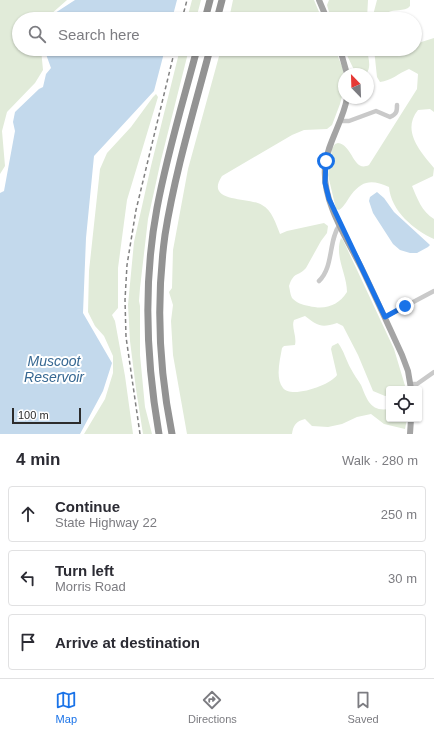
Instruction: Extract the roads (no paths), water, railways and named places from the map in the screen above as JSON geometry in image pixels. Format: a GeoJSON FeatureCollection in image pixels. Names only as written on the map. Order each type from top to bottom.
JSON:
{"type":"FeatureCollection","features":[{"type":"Feature","properties":{"kind":"highway"},"geometry":{"type":"LineString","coordinates":[[207,12],[210,0]]}},
{"type":"Feature","properties":{"kind":"highway"},"geometry":{"type":"LineString","coordinates":[[219,12],[222,0]]}},
{"type":"Feature","properties":{"kind":"highway"},"geometry":{"type":"LineString","coordinates":[[160,434],[151,384],[147,335],[150,259],[162,184],[195,56]]}},
{"type":"Feature","properties":{"kind":"highway"},"geometry":{"type":"LineString","coordinates":[[172,434],[164,383],[160,334],[162,260],[167,223],[175,186],[208,56]]}},
{"type":"Feature","properties":{"kind":"main road"},"geometry":{"type":"LineString","coordinates":[[320,0],[324,12]]}},
{"type":"Feature","properties":{"kind":"main road"},"geometry":{"type":"LineString","coordinates":[[342,56],[345,68]]}},
{"type":"Feature","properties":{"kind":"main road"},"geometry":{"type":"LineString","coordinates":[[345,104],[327,154],[325,175],[329,199],[406,363],[411,386]]}},
{"type":"Feature","properties":{"kind":"main road"},"geometry":{"type":"LineString","coordinates":[[410,434],[411,422]]}},
{"type":"Feature","properties":{"kind":"street"},"geometry":{"type":"LineString","coordinates":[[340,121],[349,121],[376,111],[390,117],[397,112],[397,105]]}},
{"type":"Feature","properties":{"kind":"street"},"geometry":{"type":"LineString","coordinates":[[319,281],[325,274],[335,231],[340,224]]}},
{"type":"Feature","properties":{"kind":"street"},"geometry":{"type":"LineString","coordinates":[[385,317],[434,290]]}},
{"type":"Feature","properties":{"kind":"street"},"geometry":{"type":"LineString","coordinates":[[413,386],[434,372]]}},
{"type":"Feature","properties":{"kind":"water"},"geometry":{"type":"Polygon","coordinates":[[[75,0],[177,0],[174,12],[57,12],[75,0]]]}},
{"type":"Feature","properties":{"kind":"water","name":"Muscoot Reservoir"},"geometry":{"type":"Polygon","coordinates":[[[163,56],[154,91],[94,156],[86,238],[83,313],[112,363],[103,391],[80,434],[0,434],[0,193],[4,191],[15,131],[13,122],[15,112],[43,87],[46,74],[51,68],[47,57],[163,56]]]}},
{"type":"Feature","properties":{"kind":"water"},"geometry":{"type":"Polygon","coordinates":[[[377,192],[384,198],[394,212],[430,245],[428,247],[417,253],[410,253],[400,250],[393,244],[373,213],[369,201],[370,197],[377,192]]]}},
{"type":"Feature","properties":{"kind":"railway"},"geometry":{"type":"LineString","coordinates":[[184,12],[187,0]]}},
{"type":"Feature","properties":{"kind":"railway"},"geometry":{"type":"LineString","coordinates":[[140,434],[126,337],[125,300],[127,265],[136,210],[173,56]]}}]}
